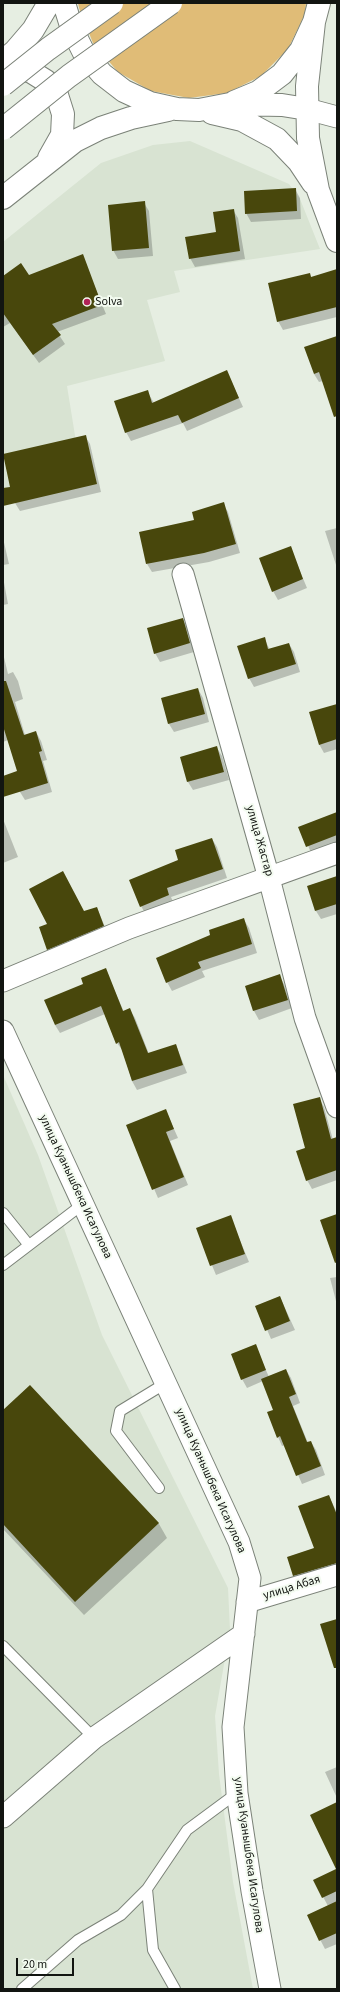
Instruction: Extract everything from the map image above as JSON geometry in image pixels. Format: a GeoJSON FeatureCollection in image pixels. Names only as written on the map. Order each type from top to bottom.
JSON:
{"type":"FeatureCollection","features":[{"type":"Feature","properties":{"kind":"main road"},"geometry":{"type":"LineString","coordinates":[[3,61],[15,51],[33,30],[49,3]]}},
{"type":"Feature","properties":{"kind":"main road"},"geometry":{"type":"LineString","coordinates":[[64,3],[72,29],[84,53],[102,74],[124,91],[150,103],[177,109]]}},
{"type":"Feature","properties":{"kind":"main road"},"geometry":{"type":"LineString","coordinates":[[3,85],[48,49],[112,3]]}},
{"type":"Feature","properties":{"kind":"main road"},"geometry":{"type":"LineString","coordinates":[[3,129],[69,76],[171,3]]}},
{"type":"Feature","properties":{"kind":"main road"},"geometry":{"type":"LineString","coordinates":[[230,104],[258,92],[282,74],[301,50],[317,13]]}},
{"type":"Feature","properties":{"kind":"main road"},"geometry":{"type":"LineString","coordinates":[[317,13],[309,61],[306,109],[308,138],[318,190],[337,241]]}},
{"type":"Feature","properties":{"kind":"main road"},"geometry":{"type":"LineString","coordinates":[[3,70],[11,69],[30,71],[46,81],[57,95],[64,114],[62,134],[46,163]]}},
{"type":"Feature","properties":{"kind":"main road"},"geometry":{"type":"LineString","coordinates":[[199,110],[230,104],[282,105],[306,109]]}},
{"type":"Feature","properties":{"kind":"main road"},"geometry":{"type":"LineString","coordinates":[[3,198],[76,141],[101,128],[153,112],[177,109],[199,110],[242,120],[277,139],[299,162],[318,190]]}},
{"type":"Feature","properties":{"kind":"street"},"geometry":{"type":"LineString","coordinates":[[306,109],[337,117]]}},
{"type":"Feature","properties":{"kind":"street","name":"улица Жастар"},"geometry":{"type":"LineString","coordinates":[[183,574],[269,878],[305,1018],[337,1106]]}},
{"type":"Feature","properties":{"kind":"street"},"geometry":{"type":"LineString","coordinates":[[3,981],[129,928],[337,853]]}},
{"type":"Feature","properties":{"kind":"street","name":"улица Куанышбека Исагулова"},"geometry":{"type":"LineString","coordinates":[[3,1030],[239,1542],[250,1578],[233,1727],[237,1793],[252,1891],[270,1989]]}},
{"type":"Feature","properties":{"kind":"street","name":"улица Абая"},"geometry":{"type":"LineString","coordinates":[[247,1602],[337,1575]]}},
{"type":"Feature","properties":{"kind":"street"},"geometry":{"type":"LineString","coordinates":[[5,1813],[94,1738],[244,1634]]}},
{"type":"Feature","properties":{"kind":"lane"},"geometry":{"type":"LineString","coordinates":[[3,1265],[28,1244],[83,1204]]}},
{"type":"Feature","properties":{"kind":"lane"},"geometry":{"type":"LineString","coordinates":[[3,1213],[28,1244]]}},
{"type":"Feature","properties":{"kind":"lane"},"geometry":{"type":"LineString","coordinates":[[159,1488],[116,1431],[120,1411],[166,1383]]}},
{"type":"Feature","properties":{"kind":"lane"},"geometry":{"type":"LineString","coordinates":[[3,1646],[94,1738]]}},
{"type":"Feature","properties":{"kind":"lane"},"geometry":{"type":"LineString","coordinates":[[22,1989],[78,1940],[121,1915],[147,1889],[187,1830],[237,1793]]}},
{"type":"Feature","properties":{"kind":"lane"},"geometry":{"type":"LineString","coordinates":[[147,1889],[153,1950],[175,1989]]}},
{"type":"Feature","properties":{"kind":"shaded area"},"geometry":{"type":"Polygon","coordinates":[[[78,3],[306,3],[305,14],[288,49],[261,76],[227,93],[189,98],[151,91],[118,72],[93,43],[78,3]]]}},
{"type":"Feature","properties":{"kind":"shaded area"},"geometry":{"type":"Polygon","coordinates":[[[190,141],[289,184],[300,199],[320,249],[174,271],[180,292],[147,300],[165,361],[67,386],[83,485],[3,502],[3,242],[101,163],[153,145],[190,141]]]}},
{"type":"Feature","properties":{"kind":"shaded area"},"geometry":{"type":"Polygon","coordinates":[[[3,1075],[38,1155],[102,1335],[228,1588],[230,1630],[215,1716],[219,1774],[233,1882],[253,1989],[3,1989],[3,1075]]]}},
{"type":"Feature","properties":{"kind":"building"},"geometry":{"type":"Polygon","coordinates":[[[296,188],[297,211],[245,214],[244,191],[296,188]]]}},
{"type":"Feature","properties":{"kind":"building"},"geometry":{"type":"Polygon","coordinates":[[[145,201],[149,248],[112,251],[108,205],[145,201]]]}},
{"type":"Feature","properties":{"kind":"building"},"geometry":{"type":"Polygon","coordinates":[[[234,209],[240,251],[189,259],[185,237],[216,232],[213,212],[234,209]]]}},
{"type":"Feature","properties":{"kind":"building"},"geometry":{"type":"Polygon","coordinates":[[[83,254],[102,305],[52,324],[61,335],[33,355],[3,313],[3,276],[21,263],[29,275],[83,254]]]}},
{"type":"Feature","properties":{"kind":"building"},"geometry":{"type":"Polygon","coordinates":[[[337,269],[337,307],[277,322],[268,283],[310,273],[311,277],[337,269]]]}},
{"type":"Feature","properties":{"kind":"building"},"geometry":{"type":"Polygon","coordinates":[[[337,336],[337,416],[334,417],[319,372],[314,374],[304,347],[337,336]]]}},
{"type":"Feature","properties":{"kind":"building"},"geometry":{"type":"Polygon","coordinates":[[[227,370],[239,398],[182,423],[178,415],[125,433],[114,401],[148,390],[152,403],[227,370]]]}},
{"type":"Feature","properties":{"kind":"building"},"geometry":{"type":"Polygon","coordinates":[[[86,435],[97,484],[3,506],[3,488],[10,487],[3,454],[86,435]]]}},
{"type":"Feature","properties":{"kind":"building"},"geometry":{"type":"Polygon","coordinates":[[[224,502],[236,544],[204,553],[146,564],[139,532],[194,520],[192,512],[224,502]]]}},
{"type":"Feature","properties":{"kind":"building"},"geometry":{"type":"Polygon","coordinates":[[[291,546],[303,579],[272,592],[259,558],[291,546]]]}},
{"type":"Feature","properties":{"kind":"building"},"geometry":{"type":"Polygon","coordinates":[[[183,618],[190,643],[154,654],[147,628],[183,618]]]}},
{"type":"Feature","properties":{"kind":"building"},"geometry":{"type":"Polygon","coordinates":[[[265,637],[268,649],[289,643],[296,664],[248,679],[237,646],[265,637]]]}},
{"type":"Feature","properties":{"kind":"building"},"geometry":{"type":"Polygon","coordinates":[[[3,681],[6,681],[24,735],[36,731],[42,751],[39,752],[48,783],[3,797],[3,776],[17,771],[3,726],[3,681]]]}},
{"type":"Feature","properties":{"kind":"building"},"geometry":{"type":"Polygon","coordinates":[[[198,688],[205,714],[168,724],[161,698],[198,688]]]}},
{"type":"Feature","properties":{"kind":"building"},"geometry":{"type":"Polygon","coordinates":[[[337,704],[337,739],[319,745],[309,712],[337,704]]]}},
{"type":"Feature","properties":{"kind":"building"},"geometry":{"type":"Polygon","coordinates":[[[217,746],[224,772],[187,782],[180,757],[217,746]]]}},
{"type":"Feature","properties":{"kind":"building"},"geometry":{"type":"Polygon","coordinates":[[[337,812],[337,835],[306,847],[298,827],[337,812]]]}},
{"type":"Feature","properties":{"kind":"building"},"geometry":{"type":"Polygon","coordinates":[[[212,838],[223,869],[167,888],[169,895],[140,907],[129,880],[178,860],[175,850],[212,838]]]}},
{"type":"Feature","properties":{"kind":"building"},"geometry":{"type":"Polygon","coordinates":[[[63,871],[84,911],[97,907],[104,926],[47,950],[39,927],[47,924],[29,889],[63,871]]]}},
{"type":"Feature","properties":{"kind":"building"},"geometry":{"type":"Polygon","coordinates":[[[337,876],[337,904],[315,911],[307,886],[337,876]]]}},
{"type":"Feature","properties":{"kind":"building"},"geometry":{"type":"Polygon","coordinates":[[[244,918],[252,944],[198,962],[201,968],[166,983],[156,958],[210,935],[209,930],[244,918]]]}},
{"type":"Feature","properties":{"kind":"building"},"geometry":{"type":"Polygon","coordinates":[[[106,968],[123,1011],[130,1008],[148,1053],[176,1044],[183,1065],[132,1081],[119,1042],[116,1044],[101,1006],[55,1025],[44,1000],[83,984],[81,978],[106,968]]]}},
{"type":"Feature","properties":{"kind":"building"},"geometry":{"type":"Polygon","coordinates":[[[280,974],[288,1000],[253,1011],[245,986],[280,974]]]}},
{"type":"Feature","properties":{"kind":"building"},"geometry":{"type":"Polygon","coordinates":[[[320,1097],[331,1139],[337,1137],[337,1170],[306,1181],[296,1151],[305,1148],[293,1104],[320,1097]]]}},
{"type":"Feature","properties":{"kind":"building"},"geometry":{"type":"Polygon","coordinates":[[[166,1109],[174,1129],[166,1132],[184,1177],[152,1190],[126,1125],[166,1109]]]}},
{"type":"Feature","properties":{"kind":"building"},"geometry":{"type":"Polygon","coordinates":[[[337,1214],[337,1262],[335,1263],[320,1220],[337,1214]]]}},
{"type":"Feature","properties":{"kind":"building"},"geometry":{"type":"Polygon","coordinates":[[[231,1215],[245,1254],[210,1266],[196,1228],[231,1215]]]}},
{"type":"Feature","properties":{"kind":"building"},"geometry":{"type":"Polygon","coordinates":[[[280,1296],[290,1321],[265,1331],[255,1306],[280,1296]]]}},
{"type":"Feature","properties":{"kind":"building"},"geometry":{"type":"Polygon","coordinates":[[[256,1344],[266,1370],[241,1380],[231,1354],[256,1344]]]}},
{"type":"Feature","properties":{"kind":"building"},"geometry":{"type":"Polygon","coordinates":[[[286,1369],[296,1394],[289,1397],[307,1442],[311,1441],[321,1466],[296,1476],[280,1436],[277,1438],[267,1412],[273,1410],[261,1379],[286,1369]]]}},
{"type":"Feature","properties":{"kind":"building"},"geometry":{"type":"Polygon","coordinates":[[[30,1385],[159,1523],[75,1602],[3,1524],[3,1410],[30,1385]]]}},
{"type":"Feature","properties":{"kind":"building"},"geometry":{"type":"Polygon","coordinates":[[[329,1495],[337,1515],[337,1563],[293,1576],[287,1557],[314,1548],[298,1506],[329,1495]]]}},
{"type":"Feature","properties":{"kind":"building"},"geometry":{"type":"Polygon","coordinates":[[[337,1619],[337,1668],[334,1668],[320,1624],[337,1619]]]}},
{"type":"Feature","properties":{"kind":"building"},"geometry":{"type":"Polygon","coordinates":[[[337,1802],[337,1891],[322,1898],[313,1880],[336,1869],[310,1815],[337,1802]]]}},
{"type":"Feature","properties":{"kind":"building"},"geometry":{"type":"Polygon","coordinates":[[[337,1901],[337,1933],[319,1941],[307,1915],[337,1901]]]}},
{"type":"Feature","properties":{"kind":"place","name":"Solva"},"geometry":{"type":"Point","coordinates":[87,302]}}]}
